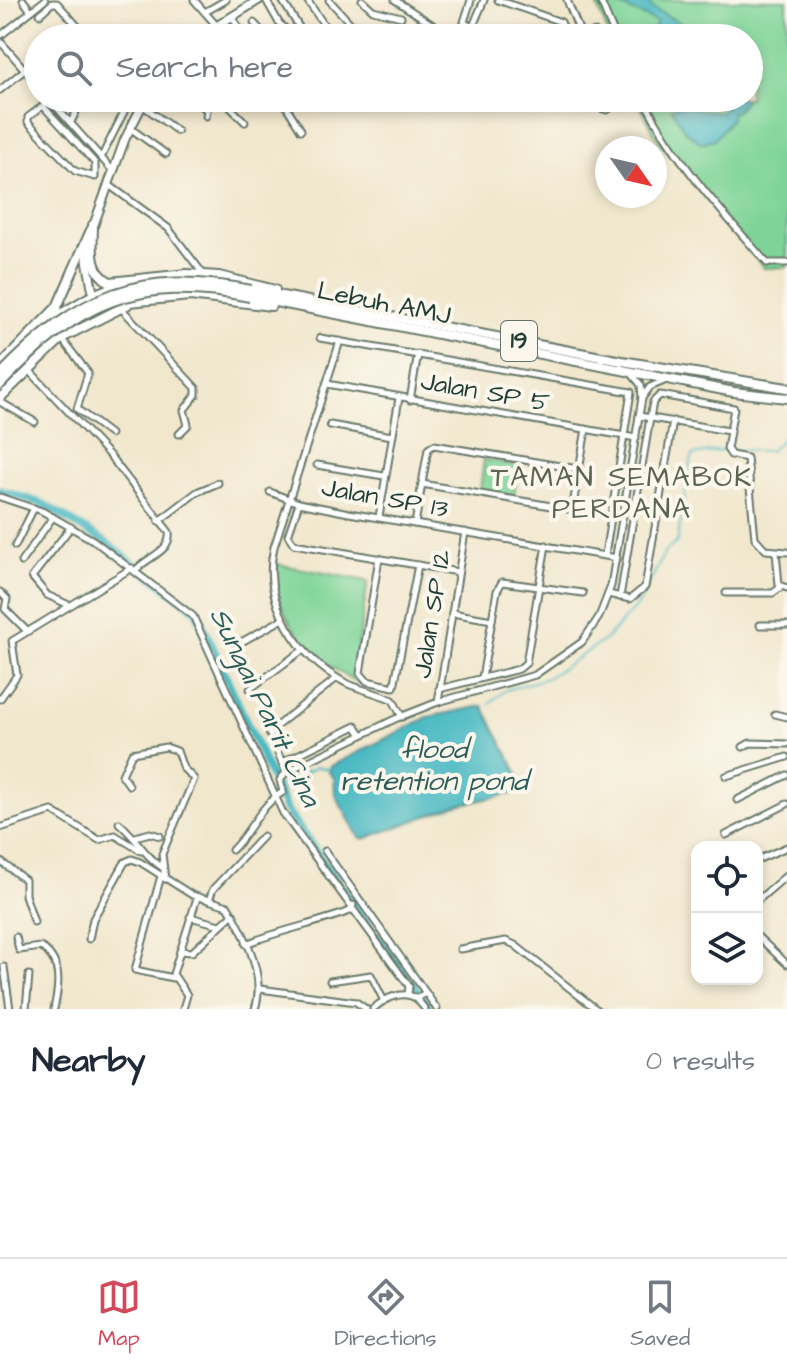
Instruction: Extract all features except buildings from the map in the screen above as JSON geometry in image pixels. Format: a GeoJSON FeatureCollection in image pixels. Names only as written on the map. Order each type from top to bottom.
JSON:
{"type":"FeatureCollection","features":[{"type":"Feature","properties":{"kind":"highway"},"geometry":{"type":"LineString","coordinates":[[93,225],[93,258],[97,271],[110,282],[170,274],[204,275],[257,284],[332,309]]}},
{"type":"Feature","properties":{"kind":"highway"},"geometry":{"type":"LineString","coordinates":[[0,366],[63,298],[93,225]]}},
{"type":"Feature","properties":{"kind":"highway"},"geometry":{"type":"LineString","coordinates":[[30,337],[70,307],[129,280]]}},
{"type":"Feature","properties":{"kind":"highway"},"geometry":{"type":"LineString","coordinates":[[129,280],[115,288],[113,296],[119,303],[190,296],[332,309]]}},
{"type":"Feature","properties":{"kind":"highway","name":"Lebuh AMJ"},"geometry":{"type":"LineString","coordinates":[[0,375],[56,323],[114,293],[171,281],[195,280],[630,372],[787,398]]}},
{"type":"Feature","properties":{"kind":"highway","name":"Lebuh AMJ"},"geometry":{"type":"LineString","coordinates":[[0,385],[53,333],[116,299],[172,288],[250,293]]}},
{"type":"Feature","properties":{"kind":"highway"},"geometry":{"type":"LineString","coordinates":[[0,400],[28,369],[75,328],[135,302]]}},
{"type":"Feature","properties":{"kind":"highway"},"geometry":{"type":"LineString","coordinates":[[70,307],[81,306],[87,314],[75,328]]}},
{"type":"Feature","properties":{"kind":"highway","name":"Lebuh AMJ"},"geometry":{"type":"LineString","coordinates":[[332,309],[787,388]]}},
{"type":"Feature","properties":{"kind":"main road"},"geometry":{"type":"LineString","coordinates":[[218,24],[259,0]]}},
{"type":"Feature","properties":{"kind":"main road"},"geometry":{"type":"LineString","coordinates":[[104,314],[96,294],[90,260],[93,225],[138,112]]}},
{"type":"Feature","properties":{"kind":"street"},"geometry":{"type":"LineString","coordinates":[[23,0],[31,11]]}},
{"type":"Feature","properties":{"kind":"street"},"geometry":{"type":"LineString","coordinates":[[24,69],[0,39],[45,0]]}},
{"type":"Feature","properties":{"kind":"street"},"geometry":{"type":"LineString","coordinates":[[194,0],[215,24]]}},
{"type":"Feature","properties":{"kind":"street"},"geometry":{"type":"LineString","coordinates":[[205,12],[226,0]]}},
{"type":"Feature","properties":{"kind":"street"},"geometry":{"type":"LineString","coordinates":[[266,0],[280,24]]}},
{"type":"Feature","properties":{"kind":"street"},"geometry":{"type":"LineString","coordinates":[[282,0],[297,24]]}},
{"type":"Feature","properties":{"kind":"street"},"geometry":{"type":"LineString","coordinates":[[307,0],[323,24]]}},
{"type":"Feature","properties":{"kind":"street"},"geometry":{"type":"LineString","coordinates":[[329,0],[351,24]]}},
{"type":"Feature","properties":{"kind":"street"},"geometry":{"type":"LineString","coordinates":[[362,0],[373,10],[401,17]]}},
{"type":"Feature","properties":{"kind":"street"},"geometry":{"type":"LineString","coordinates":[[395,0],[431,24]]}},
{"type":"Feature","properties":{"kind":"street"},"geometry":{"type":"LineString","coordinates":[[467,24],[464,22],[471,0]]}},
{"type":"Feature","properties":{"kind":"street"},"geometry":{"type":"LineString","coordinates":[[475,24],[484,0]]}},
{"type":"Feature","properties":{"kind":"street"},"geometry":{"type":"LineString","coordinates":[[498,0],[562,24]]}},
{"type":"Feature","properties":{"kind":"street"},"geometry":{"type":"LineString","coordinates":[[567,0],[574,24]]}},
{"type":"Feature","properties":{"kind":"street"},"geometry":{"type":"LineString","coordinates":[[600,0],[610,24]]}},
{"type":"Feature","properties":{"kind":"street"},"geometry":{"type":"LineString","coordinates":[[40,14],[55,2],[75,24]]}},
{"type":"Feature","properties":{"kind":"street"},"geometry":{"type":"LineString","coordinates":[[232,15],[237,24]]}},
{"type":"Feature","properties":{"kind":"street"},"geometry":{"type":"LineString","coordinates":[[0,90],[24,71]]}},
{"type":"Feature","properties":{"kind":"street"},"geometry":{"type":"LineString","coordinates":[[36,112],[28,117],[28,122],[75,171],[95,177],[95,163],[49,112]]}},
{"type":"Feature","properties":{"kind":"street"},"geometry":{"type":"LineString","coordinates":[[61,112],[113,171]]}},
{"type":"Feature","properties":{"kind":"street"},"geometry":{"type":"LineString","coordinates":[[71,123],[76,112]]}},
{"type":"Feature","properties":{"kind":"street"},"geometry":{"type":"LineString","coordinates":[[95,163],[103,160],[125,112]]}},
{"type":"Feature","properties":{"kind":"street"},"geometry":{"type":"LineString","coordinates":[[157,112],[177,131]]}},
{"type":"Feature","properties":{"kind":"street"},"geometry":{"type":"LineString","coordinates":[[206,116],[207,112]]}},
{"type":"Feature","properties":{"kind":"street"},"geometry":{"type":"LineString","coordinates":[[235,112],[245,122]]}},
{"type":"Feature","properties":{"kind":"street"},"geometry":{"type":"LineString","coordinates":[[290,112],[301,130]]}},
{"type":"Feature","properties":{"kind":"street"},"geometry":{"type":"LineString","coordinates":[[650,112],[666,144],[767,263],[787,263]]}},
{"type":"Feature","properties":{"kind":"street"},"geometry":{"type":"LineString","coordinates":[[130,128],[166,154]]}},
{"type":"Feature","properties":{"kind":"street"},"geometry":{"type":"LineString","coordinates":[[108,184],[168,228],[204,275]]}},
{"type":"Feature","properties":{"kind":"street"},"geometry":{"type":"LineString","coordinates":[[121,307],[196,388],[196,395],[184,412],[188,425],[179,434]]}},
{"type":"Feature","properties":{"kind":"street"},"geometry":{"type":"LineString","coordinates":[[62,338],[88,373],[77,409],[110,434]]}},
{"type":"Feature","properties":{"kind":"street"},"geometry":{"type":"LineString","coordinates":[[320,338],[627,390],[631,395],[605,555]]}},
{"type":"Feature","properties":{"kind":"street"},"geometry":{"type":"LineString","coordinates":[[340,341],[271,560],[283,619],[304,649],[337,678],[393,700],[402,717]]}},
{"type":"Feature","properties":{"kind":"street"},"geometry":{"type":"LineString","coordinates":[[410,400],[418,354]]}},
{"type":"Feature","properties":{"kind":"street"},"geometry":{"type":"LineString","coordinates":[[0,699],[17,675],[11,644],[26,630],[136,568],[169,542],[169,532],[110,456],[28,369]]}},
{"type":"Feature","properties":{"kind":"street"},"geometry":{"type":"LineString","coordinates":[[232,850],[249,834],[255,819],[278,795],[280,780],[286,772],[438,702],[526,678],[550,667],[587,635],[608,594],[617,558],[642,398],[641,385],[630,372]]}},
{"type":"Feature","properties":{"kind":"street"},"geometry":{"type":"LineString","coordinates":[[642,398],[650,387],[669,379]]}},
{"type":"Feature","properties":{"kind":"street","name":"Jalan SP 5"},"geometry":{"type":"LineString","coordinates":[[327,384],[636,438]]}},
{"type":"Feature","properties":{"kind":"street"},"geometry":{"type":"LineString","coordinates":[[620,597],[650,418],[656,398],[664,394],[734,408],[727,451],[747,458],[755,538],[762,549],[787,552]]}},
{"type":"Feature","properties":{"kind":"street"},"geometry":{"type":"LineString","coordinates":[[379,517],[399,398]]}},
{"type":"Feature","properties":{"kind":"street"},"geometry":{"type":"LineString","coordinates":[[0,400],[35,422]]}},
{"type":"Feature","properties":{"kind":"street"},"geometry":{"type":"LineString","coordinates":[[639,416],[729,431]]}},
{"type":"Feature","properties":{"kind":"street"},"geometry":{"type":"LineString","coordinates":[[608,594],[637,596],[646,583],[673,421]]}},
{"type":"Feature","properties":{"kind":"street"},"geometry":{"type":"LineString","coordinates":[[330,425],[392,436]]}},
{"type":"Feature","properties":{"kind":"street"},"geometry":{"type":"LineString","coordinates":[[422,484],[569,509],[573,505],[586,429]]}},
{"type":"Feature","properties":{"kind":"street"},"geometry":{"type":"LineString","coordinates":[[415,524],[428,449],[434,445],[578,469]]}},
{"type":"Feature","properties":{"kind":"street"},"geometry":{"type":"LineString","coordinates":[[317,465],[384,476]]}},
{"type":"Feature","properties":{"kind":"street"},"geometry":{"type":"LineString","coordinates":[[159,521],[197,492],[218,483]]}},
{"type":"Feature","properties":{"kind":"street","name":"Jalan SP 13"},"geometry":{"type":"LineString","coordinates":[[270,492],[299,503],[617,558]]}},
{"type":"Feature","properties":{"kind":"street"},"geometry":{"type":"LineString","coordinates":[[1,500],[34,508],[53,517],[136,568],[199,625],[278,795],[406,981],[413,996],[425,1009]]}},
{"type":"Feature","properties":{"kind":"street"},"geometry":{"type":"LineString","coordinates":[[299,503],[288,535],[291,542],[458,572]]}},
{"type":"Feature","properties":{"kind":"street"},"geometry":{"type":"LineString","coordinates":[[15,546],[34,508]]}},
{"type":"Feature","properties":{"kind":"street"},"geometry":{"type":"LineString","coordinates":[[21,562],[53,517]]}},
{"type":"Feature","properties":{"kind":"street"},"geometry":{"type":"LineString","coordinates":[[69,606],[47,595],[32,577],[71,527]]}},
{"type":"Feature","properties":{"kind":"street","name":"Jalan SP 12"},"geometry":{"type":"LineString","coordinates":[[438,702],[465,532]]}},
{"type":"Feature","properties":{"kind":"street"},"geometry":{"type":"LineString","coordinates":[[439,689],[519,669],[526,663],[546,545]]}},
{"type":"Feature","properties":{"kind":"street"},"geometry":{"type":"LineString","coordinates":[[726,593],[773,593],[784,587],[776,552]]}},
{"type":"Feature","properties":{"kind":"street"},"geometry":{"type":"LineString","coordinates":[[379,558],[360,673],[367,681],[394,687],[418,565]]}},
{"type":"Feature","properties":{"kind":"street"},"geometry":{"type":"LineString","coordinates":[[482,678],[502,582],[583,593]]}},
{"type":"Feature","properties":{"kind":"street"},"geometry":{"type":"LineString","coordinates":[[0,592],[7,599],[5,609],[26,630]]}},
{"type":"Feature","properties":{"kind":"street"},"geometry":{"type":"LineString","coordinates":[[452,613],[492,620]]}},
{"type":"Feature","properties":{"kind":"street"},"geometry":{"type":"LineString","coordinates":[[236,645],[283,619]]}},
{"type":"Feature","properties":{"kind":"street"},"geometry":{"type":"LineString","coordinates":[[760,625],[787,625]]}},
{"type":"Feature","properties":{"kind":"street"},"geometry":{"type":"LineString","coordinates":[[250,689],[304,649]]}},
{"type":"Feature","properties":{"kind":"street"},"geometry":{"type":"LineString","coordinates":[[286,772],[269,735],[271,728],[337,678]]}},
{"type":"Feature","properties":{"kind":"street"},"geometry":{"type":"LineString","coordinates":[[775,714],[787,717]]}},
{"type":"Feature","properties":{"kind":"street"},"geometry":{"type":"LineString","coordinates":[[283,762],[356,726],[362,735]]}},
{"type":"Feature","properties":{"kind":"street"},"geometry":{"type":"LineString","coordinates":[[743,747],[750,743],[767,746],[787,744]]}},
{"type":"Feature","properties":{"kind":"street"},"geometry":{"type":"LineString","coordinates":[[129,785],[122,775],[132,753],[166,747],[180,753],[183,768],[193,776],[193,785],[162,854],[163,877],[135,970],[173,978],[188,998],[183,1009]]}},
{"type":"Feature","properties":{"kind":"street"},"geometry":{"type":"LineString","coordinates":[[726,776],[787,757]]}},
{"type":"Feature","properties":{"kind":"street"},"geometry":{"type":"LineString","coordinates":[[737,800],[787,775]]}},
{"type":"Feature","properties":{"kind":"street"},"geometry":{"type":"LineString","coordinates":[[726,835],[787,804]]}},
{"type":"Feature","properties":{"kind":"street"},"geometry":{"type":"LineString","coordinates":[[0,828],[52,811],[99,840],[115,835],[163,868]]}},
{"type":"Feature","properties":{"kind":"street"},"geometry":{"type":"LineString","coordinates":[[119,823],[135,837],[141,851]]}},
{"type":"Feature","properties":{"kind":"street"},"geometry":{"type":"LineString","coordinates":[[135,837],[150,833],[160,836]]}},
{"type":"Feature","properties":{"kind":"street"},"geometry":{"type":"LineString","coordinates":[[209,900],[213,889],[263,836]]}},
{"type":"Feature","properties":{"kind":"street"},"geometry":{"type":"LineString","coordinates":[[763,857],[787,847]]}},
{"type":"Feature","properties":{"kind":"street"},"geometry":{"type":"LineString","coordinates":[[325,851],[437,1009]]}},
{"type":"Feature","properties":{"kind":"street"},"geometry":{"type":"LineString","coordinates":[[89,939],[93,919],[125,862],[132,859],[197,898],[224,903],[233,914],[246,944],[260,989],[255,1009]]}},
{"type":"Feature","properties":{"kind":"street"},"geometry":{"type":"LineString","coordinates":[[0,861],[25,880],[25,895],[34,922]]}},
{"type":"Feature","properties":{"kind":"street"},"geometry":{"type":"LineString","coordinates":[[763,896],[787,875]]}},
{"type":"Feature","properties":{"kind":"street"},"geometry":{"type":"LineString","coordinates":[[173,978],[197,898]]}},
{"type":"Feature","properties":{"kind":"street"},"geometry":{"type":"LineString","coordinates":[[246,944],[280,930],[350,911],[353,905]]}},
{"type":"Feature","properties":{"kind":"street"},"geometry":{"type":"LineString","coordinates":[[180,951],[192,952],[233,914]]}},
{"type":"Feature","properties":{"kind":"street"},"geometry":{"type":"LineString","coordinates":[[190,917],[221,925]]}},
{"type":"Feature","properties":{"kind":"street"},"geometry":{"type":"LineString","coordinates":[[16,937],[22,951],[43,947],[58,971],[60,983],[54,1009]]}},
{"type":"Feature","properties":{"kind":"street"},"geometry":{"type":"LineString","coordinates":[[460,949],[495,942],[515,945],[596,1009]]}},
{"type":"Feature","properties":{"kind":"street"},"geometry":{"type":"LineString","coordinates":[[763,942],[787,964]]}},
{"type":"Feature","properties":{"kind":"street"},"geometry":{"type":"LineString","coordinates":[[4,967],[10,1009]]}},
{"type":"Feature","properties":{"kind":"street"},"geometry":{"type":"LineString","coordinates":[[26,1009],[29,975]]}},
{"type":"Feature","properties":{"kind":"street"},"geometry":{"type":"LineString","coordinates":[[330,981],[371,975],[384,1001]]}},
{"type":"Feature","properties":{"kind":"street"},"geometry":{"type":"LineString","coordinates":[[260,989],[356,1002],[366,1009]]}},
{"type":"Feature","properties":{"kind":"street"},"geometry":{"type":"LineString","coordinates":[[373,1009],[384,1001],[426,994]]}},
{"type":"Feature","properties":{"kind":"green space"},"geometry":{"type":"Polygon","coordinates":[[[595,0],[787,0],[787,267],[764,268],[667,152],[667,136],[656,136],[643,112],[763,112],[763,24],[604,24],[595,0]]]}},
{"type":"Feature","properties":{"kind":"green space"},"geometry":{"type":"Polygon","coordinates":[[[484,459],[518,466],[514,496],[480,490],[484,459]]]}},
{"type":"Feature","properties":{"kind":"green space"},"geometry":{"type":"Polygon","coordinates":[[[276,564],[368,581],[354,672],[359,683],[326,663],[299,635],[281,602],[276,583],[276,564]]]}},
{"type":"Feature","properties":{"kind":"water"},"geometry":{"type":"Polygon","coordinates":[[[607,0],[648,0],[652,8],[682,24],[657,22],[607,0]]]}},
{"type":"Feature","properties":{"kind":"water"},"geometry":{"type":"Polygon","coordinates":[[[673,112],[715,112],[731,112],[731,119],[715,139],[701,143],[685,131],[673,112]]]}},
{"type":"Feature","properties":{"kind":"water","name":"flood retention pond"},"geometry":{"type":"Polygon","coordinates":[[[483,706],[520,778],[521,792],[457,805],[364,839],[359,837],[335,795],[334,778],[329,772],[331,766],[428,717],[483,706]]]}},
{"type":"Feature","properties":{"kind":"waterway"},"geometry":{"type":"LineString","coordinates":[[731,450],[770,451],[787,434]]}},
{"type":"Feature","properties":{"kind":"waterway"},"geometry":{"type":"LineString","coordinates":[[489,703],[506,690],[547,678],[606,639],[640,602],[665,552],[677,542],[692,455],[725,450]]}},
{"type":"Feature","properties":{"kind":"waterway","name":"Sungai Parit Cina"},"geometry":{"type":"LineString","coordinates":[[0,490],[43,504],[105,542],[196,610],[286,810],[431,1009]]}},
{"type":"Feature","properties":{"kind":"waterway"},"geometry":{"type":"LineString","coordinates":[[284,783],[316,767],[330,769]]}},
{"type":"Feature","properties":{"kind":"district","name":"TAMAN SEMABOK PERDANA"},"geometry":{"type":"Point","coordinates":[622,493]}}]}
